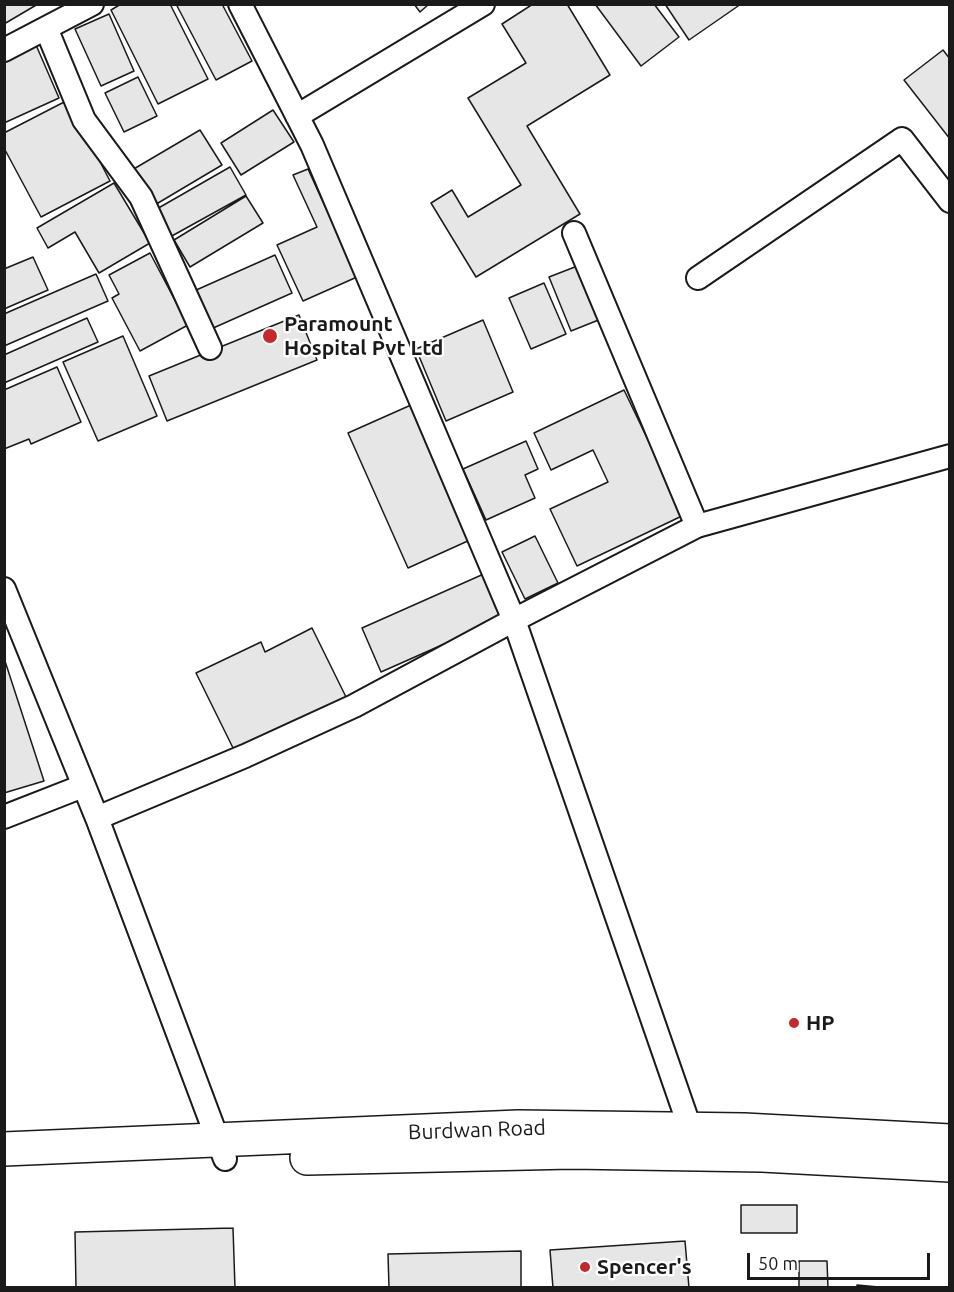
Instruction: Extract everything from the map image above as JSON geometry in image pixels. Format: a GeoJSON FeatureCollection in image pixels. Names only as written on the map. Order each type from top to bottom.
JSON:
{"type":"FeatureCollection","features":[{"type":"Feature","properties":{"kind":"main road","name":"Burdwan Road"},"geometry":{"type":"LineString","coordinates":[[4,1172],[221,1149],[518,1127],[690,1128],[828,1133],[950,1141]]}},
{"type":"Feature","properties":{"kind":"main road","name":"Burdwan Road"},"geometry":{"type":"LineString","coordinates":[[4,1149],[762,1155],[950,1165]]}},
{"type":"Feature","properties":{"kind":"street"},"geometry":{"type":"LineString","coordinates":[[4,50],[92,4]]}},
{"type":"Feature","properties":{"kind":"street"},"geometry":{"type":"LineString","coordinates":[[240,4],[312,144],[514,620],[690,1128]]}},
{"type":"Feature","properties":{"kind":"street"},"geometry":{"type":"LineString","coordinates":[[297,116],[483,4]]}},
{"type":"Feature","properties":{"kind":"street"},"geometry":{"type":"LineString","coordinates":[[46,28],[84,120],[141,197],[210,348]]}},
{"type":"Feature","properties":{"kind":"street"},"geometry":{"type":"LineString","coordinates":[[698,278],[902,139],[950,201]]}},
{"type":"Feature","properties":{"kind":"street"},"geometry":{"type":"LineString","coordinates":[[574,233],[697,526]]}},
{"type":"Feature","properties":{"kind":"street"},"geometry":{"type":"LineString","coordinates":[[97,818],[244,756],[354,706],[514,620],[697,526],[950,456]]}},
{"type":"Feature","properties":{"kind":"street"},"geometry":{"type":"LineString","coordinates":[[6,595],[97,818],[221,1149]]}},
{"type":"Feature","properties":{"kind":"street"},"geometry":{"type":"LineString","coordinates":[[4,817],[83,786]]}},
{"type":"Feature","properties":{"kind":"building"},"geometry":{"type":"Polygon","coordinates":[[[4,4],[38,4],[4,24],[4,4]]]}},
{"type":"Feature","properties":{"kind":"building"},"geometry":{"type":"Polygon","coordinates":[[[121,4],[170,4],[208,79],[158,104],[111,10],[121,4]]]}},
{"type":"Feature","properties":{"kind":"building"},"geometry":{"type":"Polygon","coordinates":[[[176,4],[222,4],[252,61],[216,80],[176,4]]]}},
{"type":"Feature","properties":{"kind":"building"},"geometry":{"type":"Polygon","coordinates":[[[414,4],[429,4],[420,12],[414,4]]]}},
{"type":"Feature","properties":{"kind":"building"},"geometry":{"type":"Polygon","coordinates":[[[533,4],[567,4],[610,75],[527,126],[580,214],[476,277],[431,203],[452,190],[468,217],[521,185],[468,98],[526,63],[502,24],[533,4]]]}},
{"type":"Feature","properties":{"kind":"building"},"geometry":{"type":"Polygon","coordinates":[[[595,4],[654,4],[679,37],[641,66],[595,4]]]}},
{"type":"Feature","properties":{"kind":"building"},"geometry":{"type":"Polygon","coordinates":[[[665,4],[741,4],[689,40],[665,4]]]}},
{"type":"Feature","properties":{"kind":"building"},"geometry":{"type":"Polygon","coordinates":[[[109,14],[134,71],[101,86],[75,29],[109,14]]]}},
{"type":"Feature","properties":{"kind":"building"},"geometry":{"type":"Polygon","coordinates":[[[36,45],[59,98],[4,123],[4,59],[36,45]]]}},
{"type":"Feature","properties":{"kind":"building"},"geometry":{"type":"Polygon","coordinates":[[[943,50],[950,59],[950,139],[904,80],[943,50]]]}},
{"type":"Feature","properties":{"kind":"building"},"geometry":{"type":"Polygon","coordinates":[[[138,77],[157,116],[124,132],[105,93],[138,77]]]}},
{"type":"Feature","properties":{"kind":"building"},"geometry":{"type":"Polygon","coordinates":[[[68,100],[110,181],[41,217],[4,148],[4,133],[68,100]]]}},
{"type":"Feature","properties":{"kind":"building"},"geometry":{"type":"Polygon","coordinates":[[[273,110],[294,142],[241,175],[221,143],[273,110]]]}},
{"type":"Feature","properties":{"kind":"building"},"geometry":{"type":"Polygon","coordinates":[[[200,130],[222,165],[153,206],[132,170],[200,130]]]}},
{"type":"Feature","properties":{"kind":"building"},"geometry":{"type":"Polygon","coordinates":[[[230,167],[246,195],[170,237],[155,210],[230,167]]]}},
{"type":"Feature","properties":{"kind":"building"},"geometry":{"type":"Polygon","coordinates":[[[308,169],[357,277],[303,301],[277,245],[317,227],[293,175],[308,169]]]}},
{"type":"Feature","properties":{"kind":"building"},"geometry":{"type":"Polygon","coordinates":[[[114,183],[150,243],[99,273],[75,232],[48,248],[37,228],[114,183]]]}},
{"type":"Feature","properties":{"kind":"building"},"geometry":{"type":"Polygon","coordinates":[[[246,196],[263,223],[190,267],[174,240],[246,196]]]}},
{"type":"Feature","properties":{"kind":"building"},"geometry":{"type":"Polygon","coordinates":[[[150,253],[188,325],[140,351],[112,298],[119,294],[109,275],[150,253]]]}},
{"type":"Feature","properties":{"kind":"building"},"geometry":{"type":"Polygon","coordinates":[[[275,255],[292,293],[211,329],[194,291],[275,255]]]}},
{"type":"Feature","properties":{"kind":"building"},"geometry":{"type":"Polygon","coordinates":[[[33,257],[48,290],[4,309],[4,269],[33,257]]]}},
{"type":"Feature","properties":{"kind":"building"},"geometry":{"type":"Polygon","coordinates":[[[580,265],[601,319],[571,331],[549,277],[580,265]]]}},
{"type":"Feature","properties":{"kind":"building"},"geometry":{"type":"Polygon","coordinates":[[[96,274],[108,301],[4,346],[4,314],[96,274]]]}},
{"type":"Feature","properties":{"kind":"building"},"geometry":{"type":"Polygon","coordinates":[[[544,283],[566,334],[531,349],[509,298],[544,283]]]}},
{"type":"Feature","properties":{"kind":"building"},"geometry":{"type":"Polygon","coordinates":[[[299,315],[317,360],[167,421],[149,376],[299,315]]]}},
{"type":"Feature","properties":{"kind":"building"},"geometry":{"type":"Polygon","coordinates":[[[87,318],[98,342],[4,383],[4,355],[87,318]]]}},
{"type":"Feature","properties":{"kind":"building"},"geometry":{"type":"Polygon","coordinates":[[[483,320],[513,392],[446,421],[416,349],[483,320]]]}},
{"type":"Feature","properties":{"kind":"building"},"geometry":{"type":"Polygon","coordinates":[[[123,336],[157,416],[98,441],[63,362],[123,336]]]}},
{"type":"Feature","properties":{"kind":"building"},"geometry":{"type":"Polygon","coordinates":[[[57,367],[81,422],[31,444],[29,439],[4,449],[4,390],[57,367]]]}},
{"type":"Feature","properties":{"kind":"building"},"geometry":{"type":"Polygon","coordinates":[[[624,390],[684,515],[577,566],[550,509],[608,482],[593,450],[551,470],[534,433],[624,390]]]}},
{"type":"Feature","properties":{"kind":"building"},"geometry":{"type":"Polygon","coordinates":[[[411,405],[470,540],[408,568],[348,433],[411,405]]]}},
{"type":"Feature","properties":{"kind":"building"},"geometry":{"type":"Polygon","coordinates":[[[526,441],[538,469],[525,475],[535,498],[486,520],[463,469],[526,441]]]}},
{"type":"Feature","properties":{"kind":"building"},"geometry":{"type":"Polygon","coordinates":[[[535,536],[558,583],[525,599],[502,552],[535,536]]]}},
{"type":"Feature","properties":{"kind":"building"},"geometry":{"type":"Polygon","coordinates":[[[486,573],[505,617],[381,672],[362,628],[486,573]]]}},
{"type":"Feature","properties":{"kind":"building"},"geometry":{"type":"Polygon","coordinates":[[[312,628],[348,701],[237,756],[196,673],[261,642],[265,652],[312,628]]]}},
{"type":"Feature","properties":{"kind":"building"},"geometry":{"type":"Polygon","coordinates":[[[4,658],[44,781],[4,793],[4,658]]]}},
{"type":"Feature","properties":{"kind":"building"},"geometry":{"type":"Polygon","coordinates":[[[741,1205],[797,1205],[797,1233],[741,1233],[741,1205]]]}},
{"type":"Feature","properties":{"kind":"building"},"geometry":{"type":"Polygon","coordinates":[[[233,1228],[235,1288],[76,1288],[75,1232],[233,1228]]]}},
{"type":"Feature","properties":{"kind":"building"},"geometry":{"type":"Polygon","coordinates":[[[685,1241],[689,1288],[553,1288],[550,1250],[685,1241]]]}},
{"type":"Feature","properties":{"kind":"building"},"geometry":{"type":"Polygon","coordinates":[[[521,1251],[521,1288],[389,1288],[388,1254],[521,1251]]]}},
{"type":"Feature","properties":{"kind":"building"},"geometry":{"type":"Polygon","coordinates":[[[799,1261],[827,1261],[828,1288],[799,1288],[799,1261]]]}},
{"type":"Feature","properties":{"kind":"building"},"geometry":{"type":"Polygon","coordinates":[[[857,1285],[890,1288],[857,1288],[857,1285]]]}},
{"type":"Feature","properties":{"kind":"place","name":"Paramount Hospital Pvt Ltd"},"geometry":{"type":"Point","coordinates":[270,336]}},
{"type":"Feature","properties":{"kind":"place","name":"HP"},"geometry":{"type":"Point","coordinates":[794,1023]}},
{"type":"Feature","properties":{"kind":"place","name":"Spencer's"},"geometry":{"type":"Point","coordinates":[585,1267]}}]}
